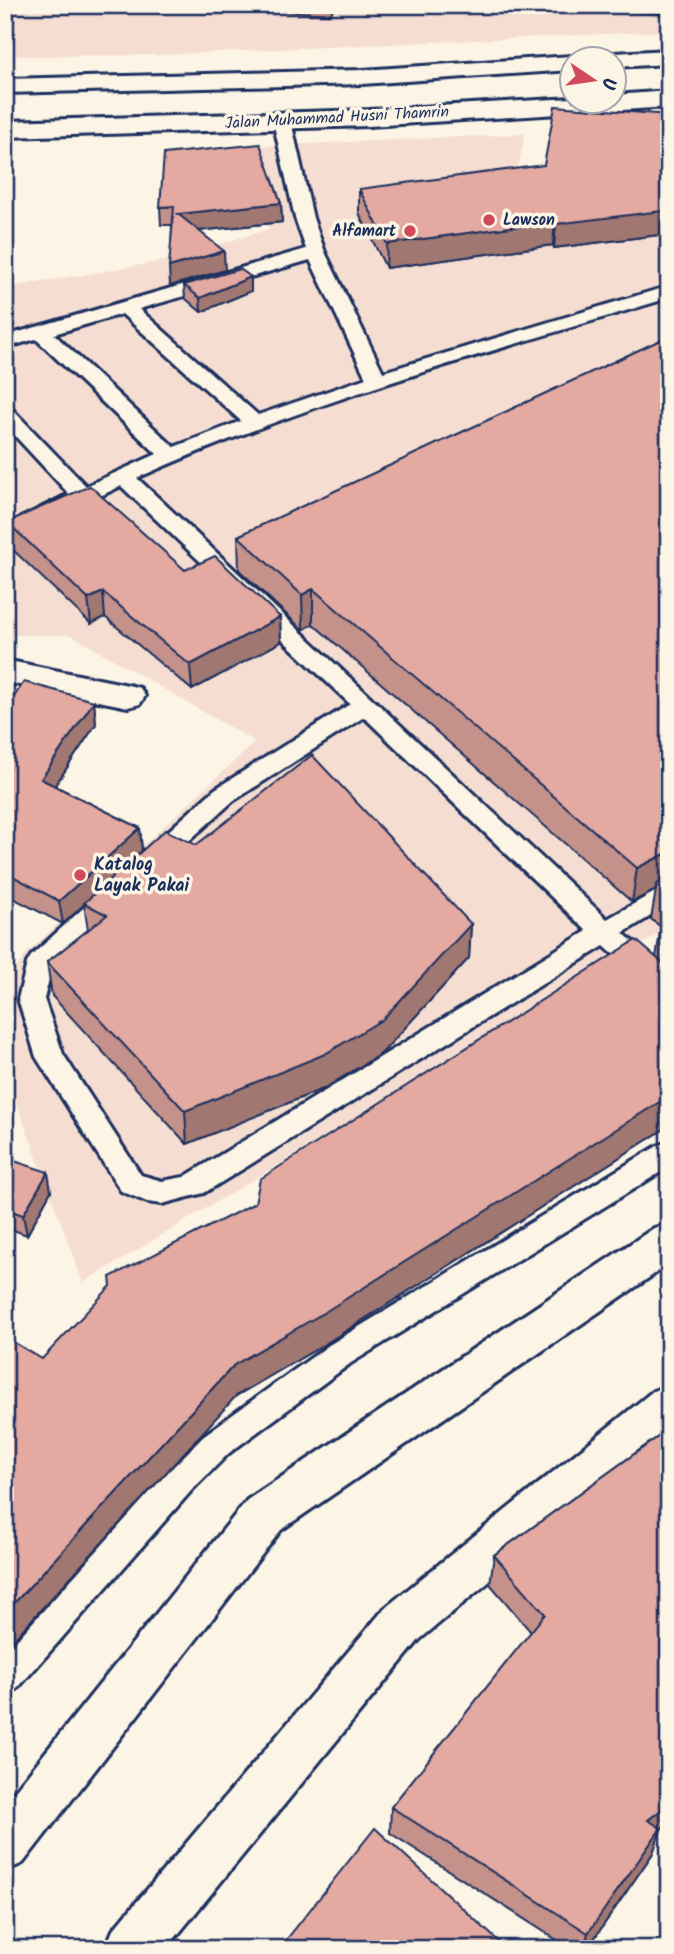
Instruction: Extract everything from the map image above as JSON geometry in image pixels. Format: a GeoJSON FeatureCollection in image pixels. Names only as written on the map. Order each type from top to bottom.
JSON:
{"type":"FeatureCollection","features":[{"type":"Feature","properties":{"kind":"main road"},"geometry":{"type":"LineString","coordinates":[[628,59],[669,57]]}},
{"type":"Feature","properties":{"kind":"main road"},"geometry":{"type":"LineString","coordinates":[[5,86],[362,77],[558,64]]}},
{"type":"Feature","properties":{"kind":"main road","name":"Jalan Muhammad Husni Thamrin"},"geometry":{"type":"LineString","coordinates":[[5,130],[282,121],[669,99]]}},
{"type":"Feature","properties":{"kind":"main road"},"geometry":{"type":"LineString","coordinates":[[5,671],[128,696]]}},
{"type":"Feature","properties":{"kind":"main road"},"geometry":{"type":"LineString","coordinates":[[5,1845],[264,1515],[669,1241]]}},
{"type":"Feature","properties":{"kind":"main road"},"geometry":{"type":"LineString","coordinates":[[132,1949],[402,1624],[669,1405]]}},
{"type":"Feature","properties":{"kind":"lane"},"geometry":{"type":"LineString","coordinates":[[636,5],[669,8]]}},
{"type":"Feature","properties":{"kind":"lane"},"geometry":{"type":"LineString","coordinates":[[282,121],[304,218],[316,252],[377,381]]}},
{"type":"Feature","properties":{"kind":"lane"},"geometry":{"type":"LineString","coordinates":[[5,342],[316,252]]}},
{"type":"Feature","properties":{"kind":"lane"},"geometry":{"type":"LineString","coordinates":[[5,536],[123,476],[256,424],[377,381],[669,292]]}},
{"type":"Feature","properties":{"kind":"lane"},"geometry":{"type":"LineString","coordinates":[[124,306],[256,424]]}},
{"type":"Feature","properties":{"kind":"lane"},"geometry":{"type":"LineString","coordinates":[[40,331],[171,456]]}},
{"type":"Feature","properties":{"kind":"lane"},"geometry":{"type":"LineString","coordinates":[[5,414],[82,495]]}},
{"type":"Feature","properties":{"kind":"lane"},"geometry":{"type":"LineString","coordinates":[[123,476],[604,931],[669,989]]}},
{"type":"Feature","properties":{"kind":"lane"},"geometry":{"type":"LineString","coordinates":[[365,706],[224,795],[40,963],[31,999],[50,1057],[131,1183],[145,1191],[161,1194],[194,1185],[669,893]]}},
{"type":"Feature","properties":{"kind":"lane"},"geometry":{"type":"LineString","coordinates":[[5,1678],[180,1481],[219,1443],[340,1354],[669,1153]]}},
{"type":"Feature","properties":{"kind":"shaded area"},"geometry":{"type":"Polygon","coordinates":[[[5,5],[669,5],[669,31],[155,55],[5,56],[5,5]]]}},
{"type":"Feature","properties":{"kind":"shaded area"},"geometry":{"type":"Polygon","coordinates":[[[525,134],[514,188],[669,207],[669,928],[83,1283],[5,1071],[5,985],[26,954],[255,742],[71,635],[5,635],[5,288],[164,261],[269,229],[236,147],[525,134]]]}},
{"type":"Feature","properties":{"kind":"building"},"geometry":{"type":"Polygon","coordinates":[[[555,106],[558,106],[558,116],[628,116],[628,112],[669,115],[669,208],[662,211],[556,224],[555,221],[387,244],[359,189],[544,165],[555,106]]]}},
{"type":"Feature","properties":{"kind":"building"},"geometry":{"type":"Polygon","coordinates":[[[260,144],[281,203],[178,214],[224,251],[169,267],[174,206],[160,207],[164,154],[260,144]]]}},
{"type":"Feature","properties":{"kind":"building"},"geometry":{"type":"Polygon","coordinates":[[[240,269],[251,277],[200,298],[184,285],[240,269]]]}},
{"type":"Feature","properties":{"kind":"building"},"geometry":{"type":"Polygon","coordinates":[[[669,336],[669,852],[637,868],[313,589],[302,595],[238,536],[669,336]]]}},
{"type":"Feature","properties":{"kind":"building"},"geometry":{"type":"Polygon","coordinates":[[[90,486],[185,570],[215,556],[280,617],[190,665],[103,592],[88,599],[7,522],[90,486]]]}},
{"type":"Feature","properties":{"kind":"building"},"geometry":{"type":"Polygon","coordinates":[[[24,682],[94,701],[41,779],[140,828],[59,901],[5,872],[5,706],[7,707],[24,682]]]}},
{"type":"Feature","properties":{"kind":"building"},"geometry":{"type":"Polygon","coordinates":[[[312,755],[471,924],[383,1019],[325,1054],[185,1111],[47,962],[107,915],[84,903],[165,830],[196,845],[312,755]]]}},
{"type":"Feature","properties":{"kind":"building"},"geometry":{"type":"Polygon","coordinates":[[[669,876],[669,895],[656,885],[669,876]]]}},
{"type":"Feature","properties":{"kind":"building"},"geometry":{"type":"Polygon","coordinates":[[[669,919],[669,931],[661,924],[669,919]]]}},
{"type":"Feature","properties":{"kind":"building"},"geometry":{"type":"Polygon","coordinates":[[[636,940],[664,964],[669,965],[669,1096],[325,1312],[234,1365],[5,1613],[5,1337],[42,1359],[111,1286],[110,1277],[255,1203],[260,1179],[636,940]]]}},
{"type":"Feature","properties":{"kind":"building"},"geometry":{"type":"Polygon","coordinates":[[[5,1158],[48,1172],[23,1215],[5,1209],[5,1158]]]}},
{"type":"Feature","properties":{"kind":"building"},"geometry":{"type":"Polygon","coordinates":[[[669,1429],[669,1804],[648,1820],[661,1828],[588,1933],[391,1807],[545,1614],[494,1555],[669,1429]]]}},
{"type":"Feature","properties":{"kind":"building"},"geometry":{"type":"Polygon","coordinates":[[[375,1828],[507,1949],[279,1949],[375,1828]]]}},
{"type":"Feature","properties":{"kind":"place","name":"Lawson"},"geometry":{"type":"Point","coordinates":[489,220]}},
{"type":"Feature","properties":{"kind":"place","name":"Alfamart"},"geometry":{"type":"Point","coordinates":[410,231]}},
{"type":"Feature","properties":{"kind":"place","name":"Katalog Layak Pakai"},"geometry":{"type":"Point","coordinates":[80,875]}}]}
